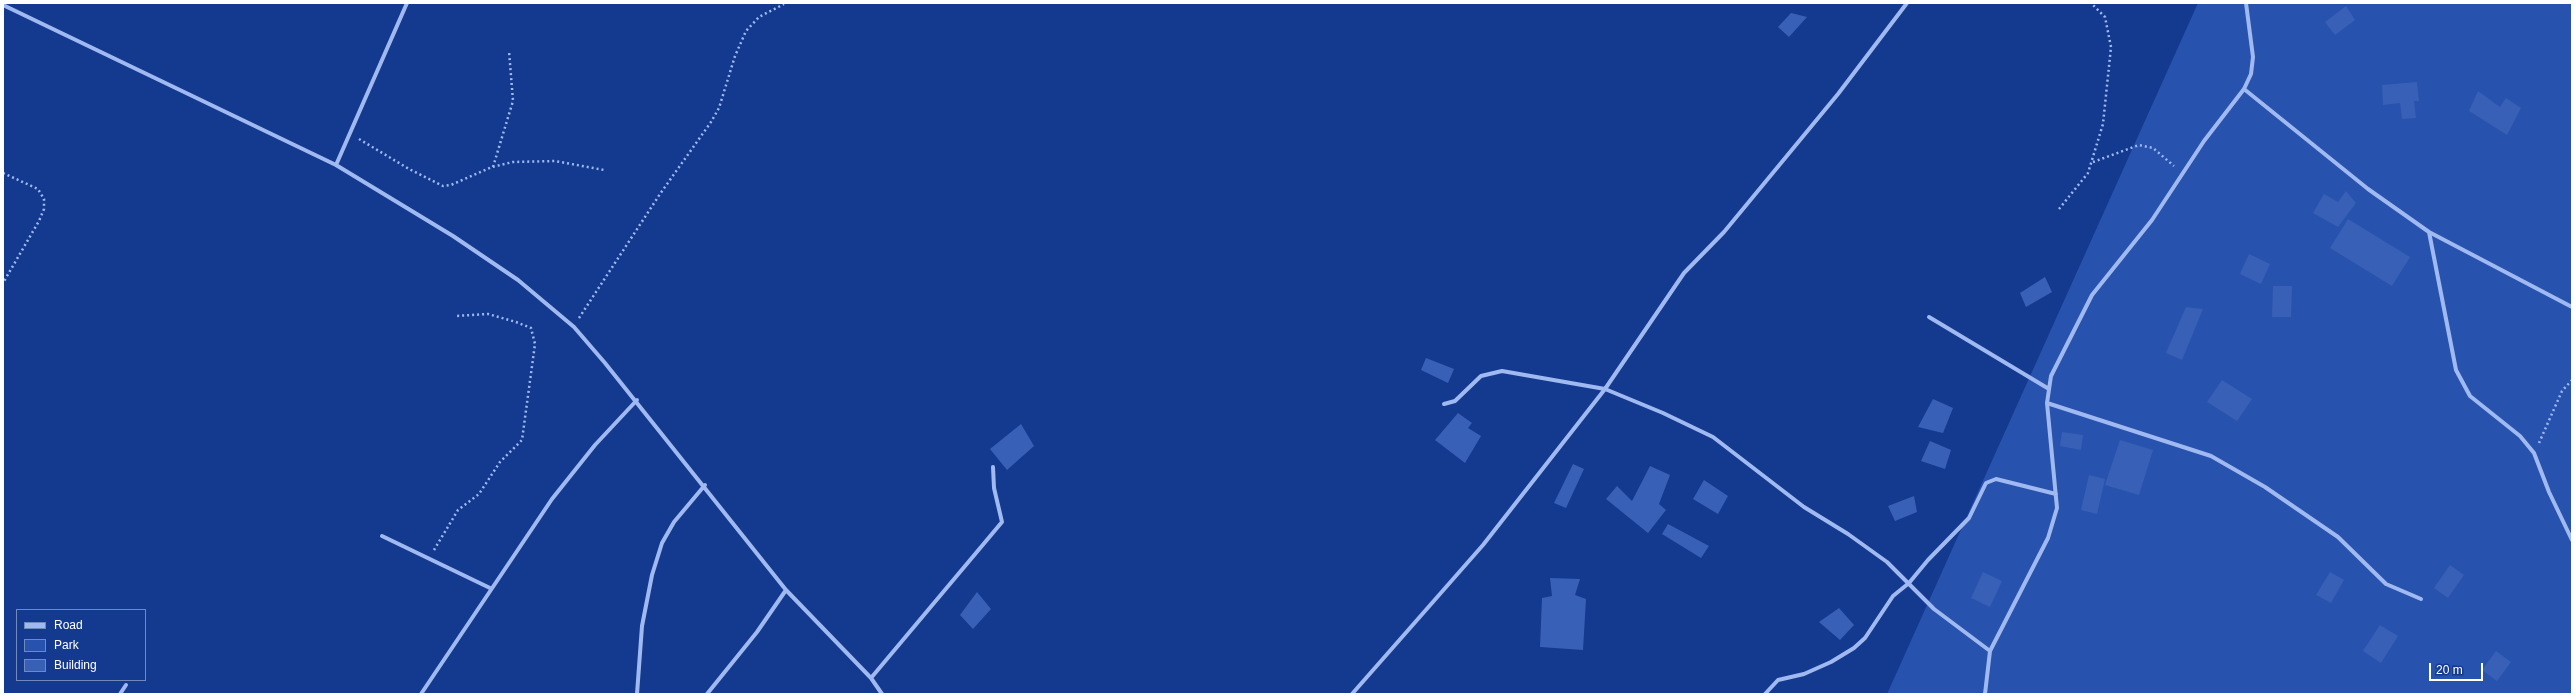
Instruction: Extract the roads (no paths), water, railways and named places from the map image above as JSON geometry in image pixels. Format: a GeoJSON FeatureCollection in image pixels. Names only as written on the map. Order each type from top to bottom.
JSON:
{"type":"FeatureCollection","features":[{"type":"Feature","properties":{"kind":"street"},"geometry":{"type":"LineString","coordinates":[[336,165],[408,3]]}},
{"type":"Feature","properties":{"kind":"street"},"geometry":{"type":"LineString","coordinates":[[1352,694],[1483,545],[1605,389],[1684,273],[1724,232],[1828,106],[1907,3]]}},
{"type":"Feature","properties":{"kind":"street"},"geometry":{"type":"LineString","coordinates":[[1985,694],[1990,652],[2048,538],[2057,508],[2047,403],[2049,388],[2060,356],[2092,295],[2152,220],[2244,89],[2251,74],[2253,57],[2246,3]]}},
{"type":"Feature","properties":{"kind":"street"},"geometry":{"type":"LineString","coordinates":[[3,5],[336,165],[453,236],[518,280],[574,327],[637,400],[786,590],[872,678],[882,694]]}},
{"type":"Feature","properties":{"kind":"street"},"geometry":{"type":"LineString","coordinates":[[2244,89],[2368,189],[2429,232],[2572,307]]}},
{"type":"Feature","properties":{"kind":"street"},"geometry":{"type":"LineString","coordinates":[[2429,232],[2456,370],[2470,396],[2520,436],[2534,453],[2549,492],[2572,540]]}},
{"type":"Feature","properties":{"kind":"street"},"geometry":{"type":"LineString","coordinates":[[1929,317],[2049,388]]}},
{"type":"Feature","properties":{"kind":"street"},"geometry":{"type":"LineString","coordinates":[[1444,404],[1455,401],[1481,376],[1502,371],[1605,389],[1714,437],[1804,507],[1848,534],[1887,562],[1934,609],[1990,652]]}},
{"type":"Feature","properties":{"kind":"street"},"geometry":{"type":"LineString","coordinates":[[421,694],[490,588],[552,499],[595,445],[637,400]]}},
{"type":"Feature","properties":{"kind":"street"},"geometry":{"type":"LineString","coordinates":[[2047,403],[2211,456],[2265,487],[2338,536],[2386,584],[2421,599]]}},
{"type":"Feature","properties":{"kind":"street"},"geometry":{"type":"LineString","coordinates":[[872,678],[1002,522],[994,488],[993,467]]}},
{"type":"Feature","properties":{"kind":"street"},"geometry":{"type":"LineString","coordinates":[[1765,694],[1778,680],[1804,674],[1854,648],[1874,627],[1893,596],[1909,583],[1969,518],[1986,483],[1991,480],[2012,482],[2056,494]]}},
{"type":"Feature","properties":{"kind":"street"},"geometry":{"type":"LineString","coordinates":[[637,694],[642,626],[652,575],[662,543],[674,522],[705,485]]}},
{"type":"Feature","properties":{"kind":"street"},"geometry":{"type":"LineString","coordinates":[[382,536],[490,588]]}},
{"type":"Feature","properties":{"kind":"street"},"geometry":{"type":"LineString","coordinates":[[707,694],[757,632],[786,590]]}},
{"type":"Feature","properties":{"kind":"street"},"geometry":{"type":"LineString","coordinates":[[120,694],[126,685]]}}]}
